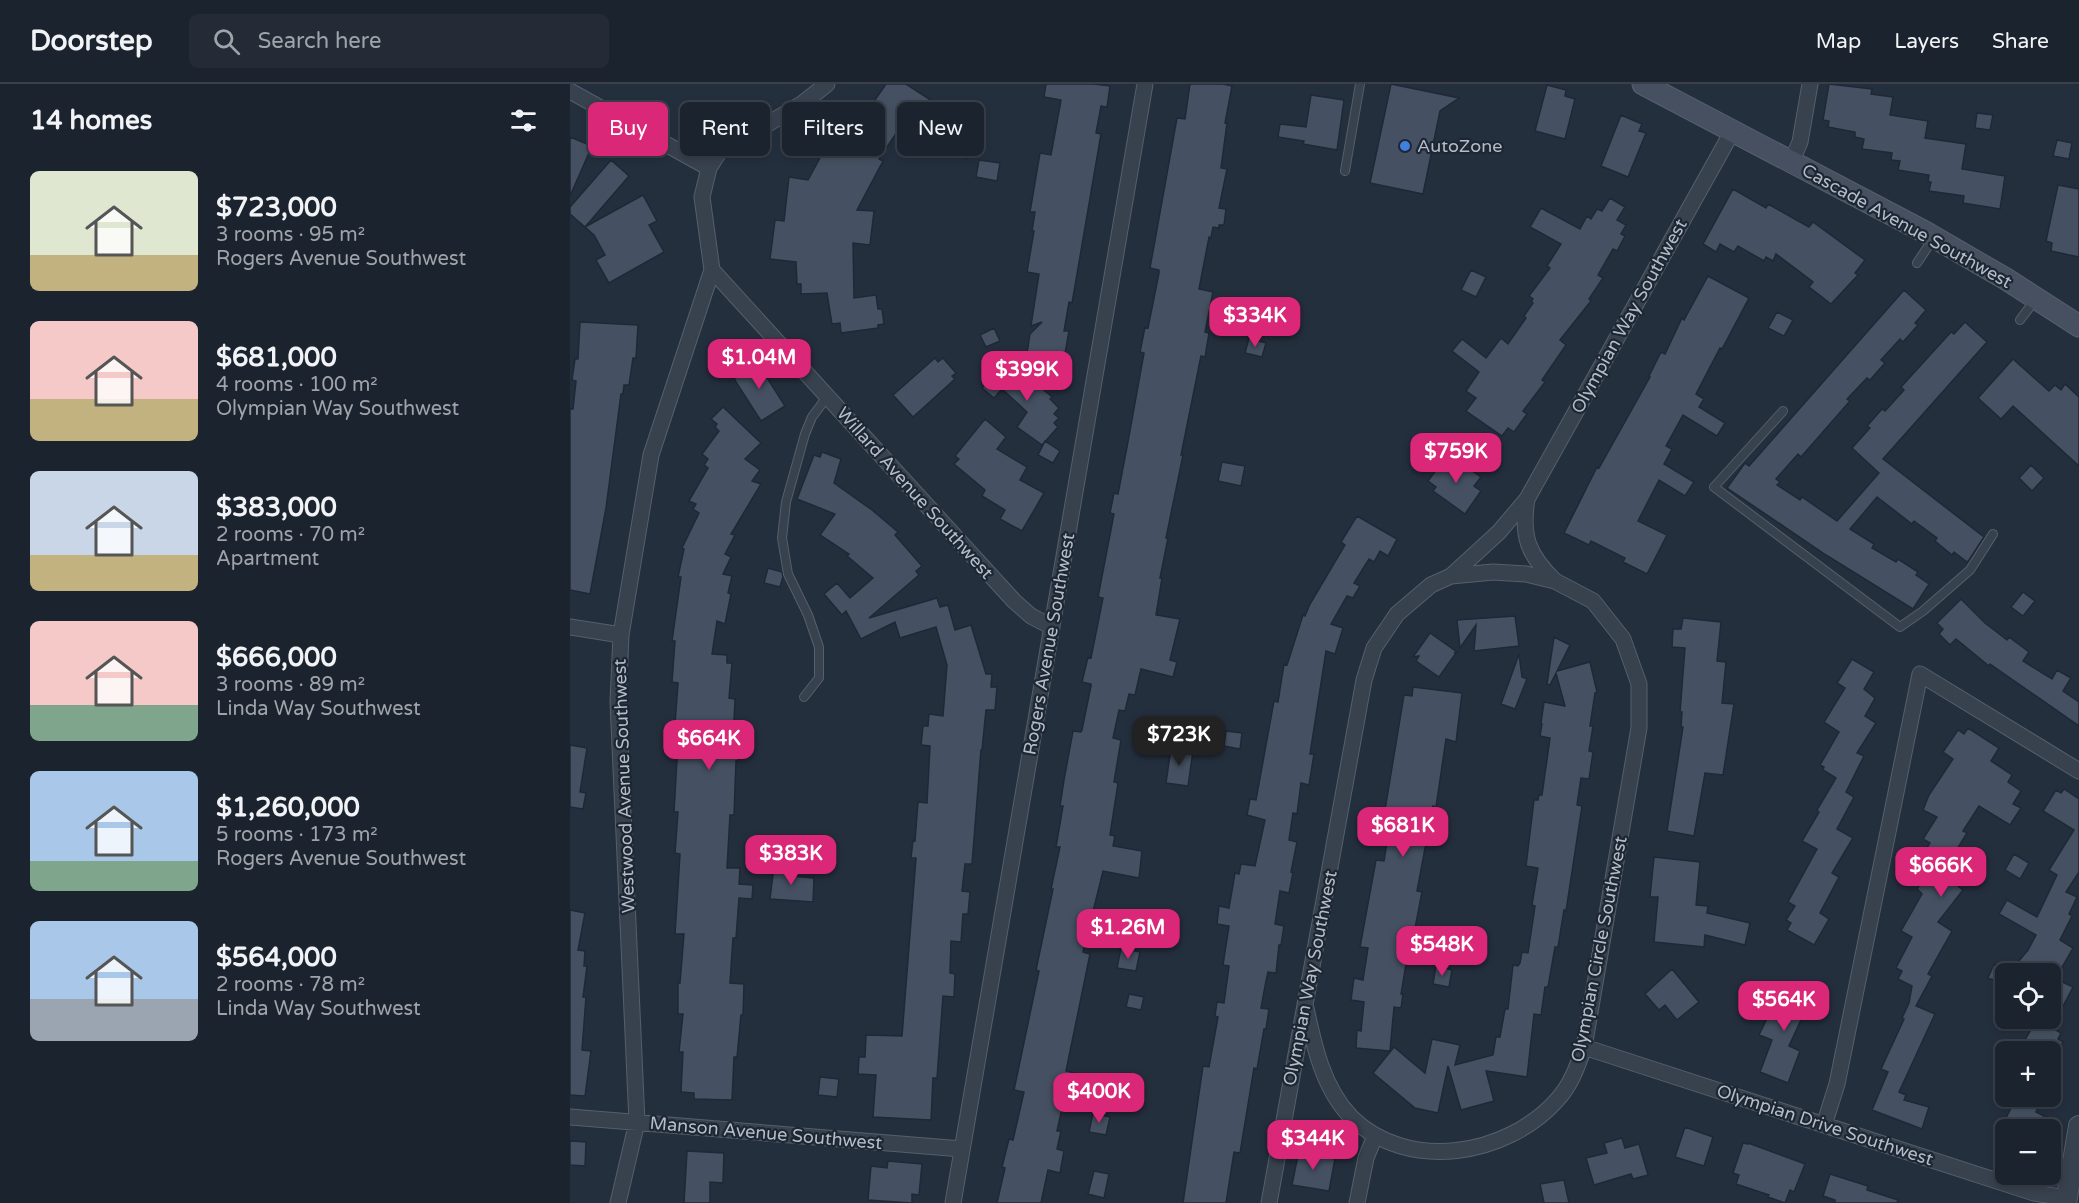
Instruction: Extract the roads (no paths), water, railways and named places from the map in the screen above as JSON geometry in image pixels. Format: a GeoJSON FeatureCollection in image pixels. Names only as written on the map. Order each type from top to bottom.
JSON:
{"type":"FeatureCollection","features":[{"type":"Feature","properties":{"kind":"main road","name":"Cascade Avenue Southwest"},"geometry":{"type":"LineString","coordinates":[[1643,84],[1934,237],[2079,326]]}},
{"type":"Feature","properties":{"kind":"street","name":"Westwood Avenue Southwest"},"geometry":{"type":"LineString","coordinates":[[618,1203],[637,1122],[618,702],[621,635],[651,455],[712,270],[702,197],[709,168],[721,149],[738,137],[766,125],[803,103],[826,84]]}},
{"type":"Feature","properties":{"kind":"street","name":"Rogers Avenue Southwest"},"geometry":{"type":"LineString","coordinates":[[952,1203],[1145,84]]}},
{"type":"Feature","properties":{"kind":"street"},"geometry":{"type":"LineString","coordinates":[[1791,163],[1800,142],[1810,84]]}},
{"type":"Feature","properties":{"kind":"street"},"geometry":{"type":"LineString","coordinates":[[570,91],[709,168]]}},
{"type":"Feature","properties":{"kind":"street","name":"Olympian Way Southwest"},"geometry":{"type":"LineString","coordinates":[[1269,1203],[1364,680],[1374,648],[1397,614],[1431,585],[1451,576],[1499,532],[1527,499],[1732,132]]}},
{"type":"Feature","properties":{"kind":"street","name":"Willard Avenue Southwest"},"geometry":{"type":"LineString","coordinates":[[712,270],[1014,601],[1030,616],[1052,627]]}},
{"type":"Feature","properties":{"kind":"street","name":"Olympian Way Southwest"},"geometry":{"type":"LineString","coordinates":[[1527,499],[1524,524],[1531,553],[1540,566],[1556,580]]}},
{"type":"Feature","properties":{"kind":"street","name":"Olympian Way Southwest"},"geometry":{"type":"LineString","coordinates":[[1451,576],[1493,572]]}},
{"type":"Feature","properties":{"kind":"street","name":"Olympian Circle Southwest"},"geometry":{"type":"LineString","coordinates":[[1306,1008],[1314,1046],[1330,1089],[1351,1116],[1376,1136],[1406,1148],[1440,1153],[1470,1149],[1510,1134],[1536,1119],[1558,1099],[1575,1073],[1584,1047],[1639,728],[1639,684],[1623,639],[1593,602],[1556,580],[1526,574],[1493,572]]}},
{"type":"Feature","properties":{"kind":"street"},"geometry":{"type":"LineString","coordinates":[[570,627],[621,635]]}},
{"type":"Feature","properties":{"kind":"street"},"geometry":{"type":"LineString","coordinates":[[1824,1125],[1837,1084],[1920,674],[2079,771]]}},
{"type":"Feature","properties":{"kind":"street","name":"Olympian Drive Southwest"},"geometry":{"type":"LineString","coordinates":[[1584,1047],[2034,1193],[2066,1201]]}},
{"type":"Feature","properties":{"kind":"street","name":"Manson Avenue Southwest"},"geometry":{"type":"LineString","coordinates":[[570,1117],[962,1149]]}},
{"type":"Feature","properties":{"kind":"street"},"geometry":{"type":"LineString","coordinates":[[2066,1201],[2079,1126]]}},
{"type":"Feature","properties":{"kind":"street"},"geometry":{"type":"LineString","coordinates":[[1357,1203],[1366,1158],[1376,1136]]}},
{"type":"Feature","properties":{"kind":"lane"},"geometry":{"type":"LineString","coordinates":[[1345,171],[1360,84]]}},
{"type":"Feature","properties":{"kind":"lane"},"geometry":{"type":"LineString","coordinates":[[1917,263],[1934,237]]}},
{"type":"Feature","properties":{"kind":"lane"},"geometry":{"type":"LineString","coordinates":[[2020,320],[2036,298]]}},
{"type":"Feature","properties":{"kind":"lane"},"geometry":{"type":"LineString","coordinates":[[804,697],[819,678],[819,647],[808,615],[788,574],[782,538],[786,502],[805,434],[812,417],[827,397]]}},
{"type":"Feature","properties":{"kind":"lane"},"geometry":{"type":"LineString","coordinates":[[1783,411],[1714,487],[1900,627],[1923,611],[1970,570],[1993,534]]}},
{"type":"Feature","properties":{"kind":"place","name":"AutoZone"},"geometry":{"type":"Point","coordinates":[1405,146]}}]}
